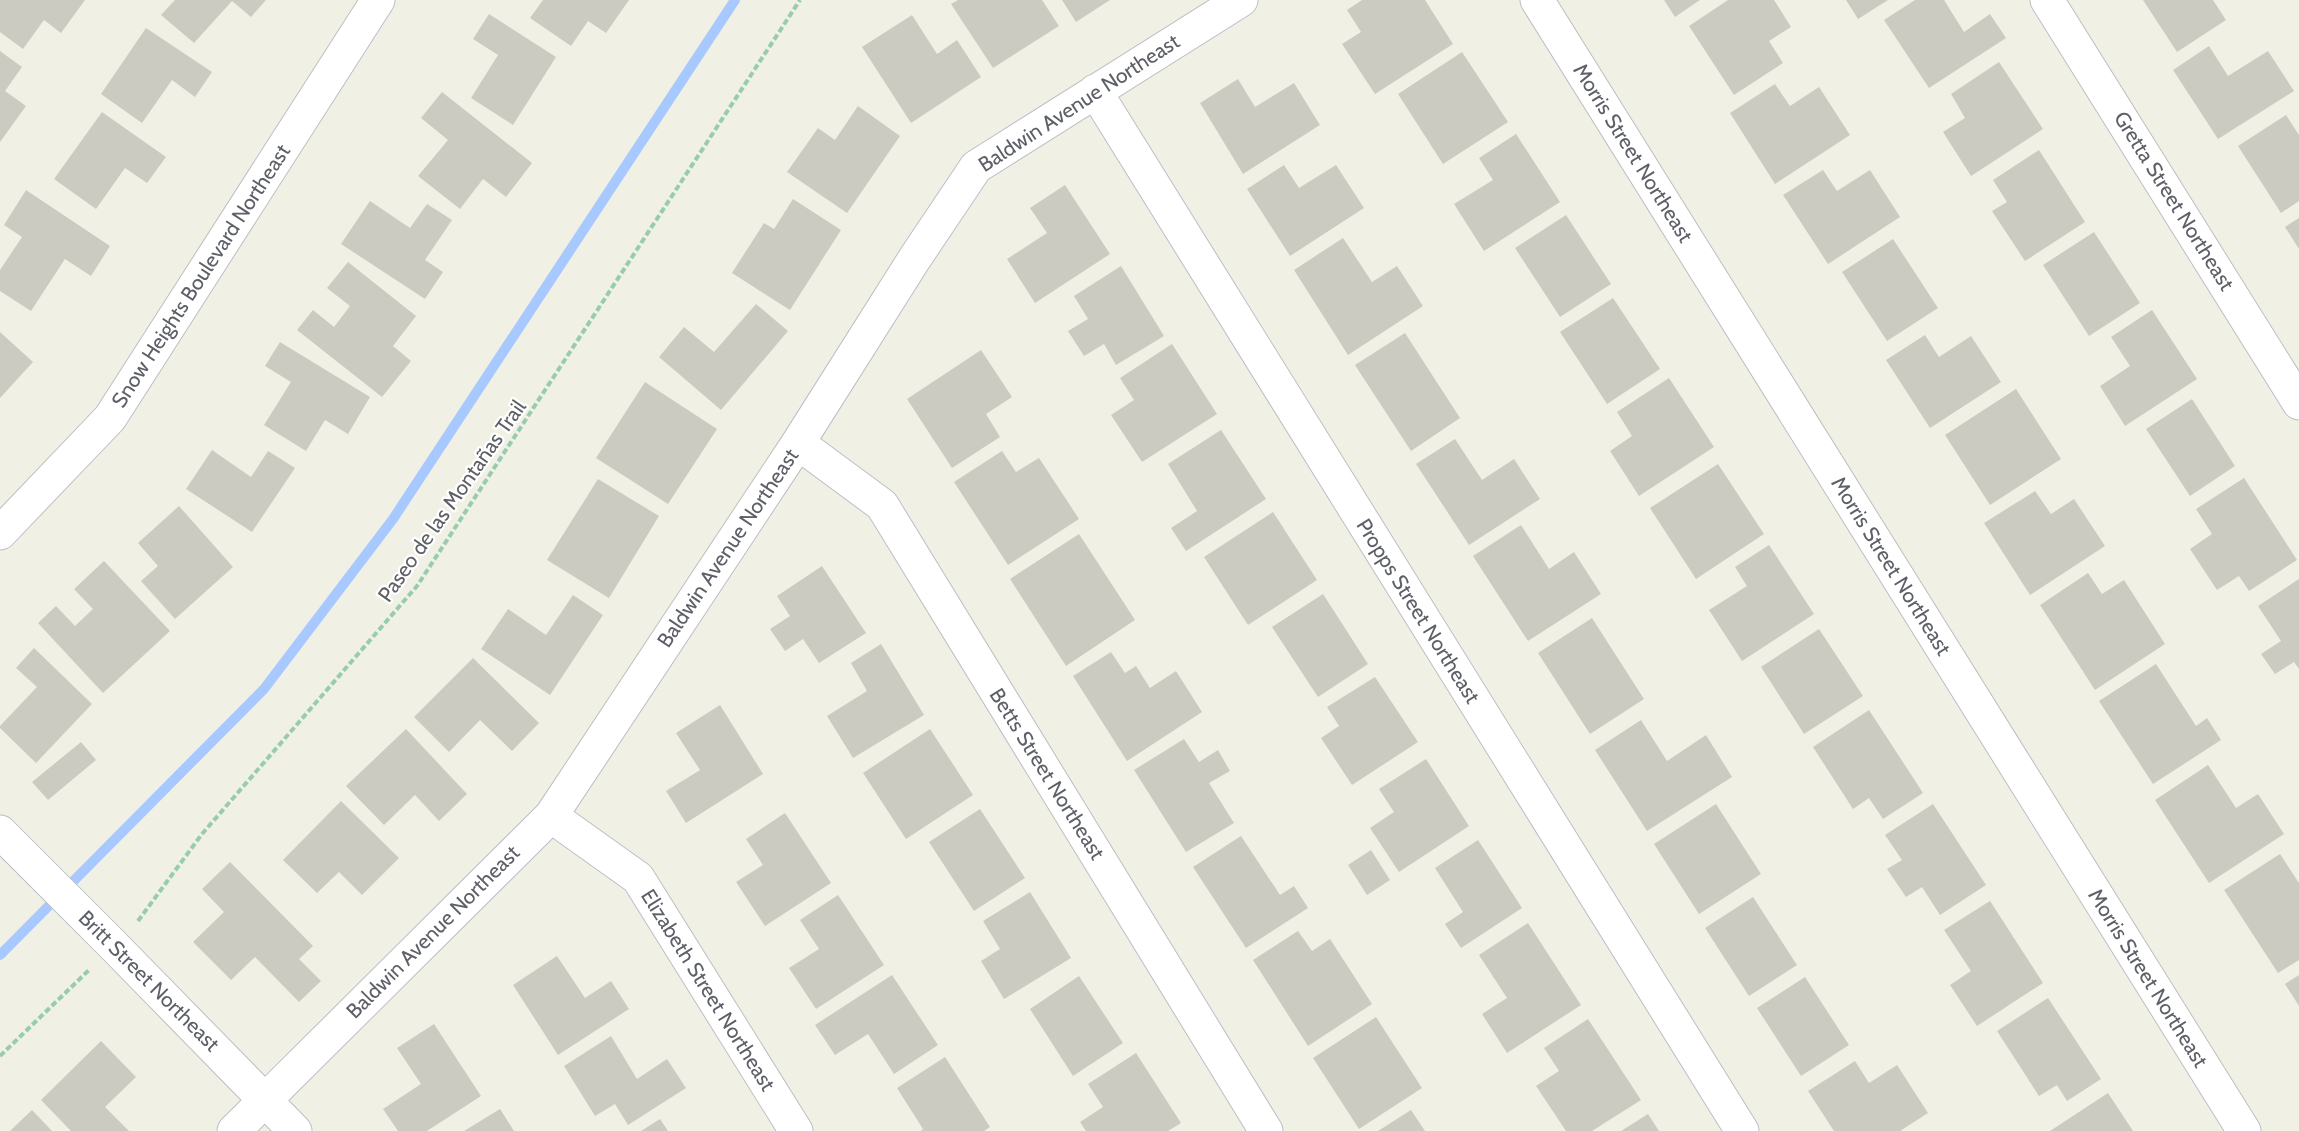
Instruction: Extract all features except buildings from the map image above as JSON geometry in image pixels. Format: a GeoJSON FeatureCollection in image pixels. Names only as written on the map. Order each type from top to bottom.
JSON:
{"type":"FeatureCollection","features":[{"type":"Feature","properties":{"kind":"street","name":"Snow Heights Boulevard Northeast"},"geometry":{"type":"LineString","coordinates":[[0,533],[110,418],[378,0]]}},
{"type":"Feature","properties":{"kind":"street","name":"Baldwin Avenue Northeast"},"geometry":{"type":"LineString","coordinates":[[234,1131],[551,816],[798,443],[915,258],[976,167],[1241,0]]}},
{"type":"Feature","properties":{"kind":"street","name":"Morris Street Northeast"},"geometry":{"type":"LineString","coordinates":[[1537,0],[2244,1131]]}},
{"type":"Feature","properties":{"kind":"street","name":"Gretta Street Northeast"},"geometry":{"type":"LineString","coordinates":[[2047,0],[2299,403]]}},
{"type":"Feature","properties":{"kind":"street","name":"Propps Street Northeast"},"geometry":{"type":"LineString","coordinates":[[1095,91],[1742,1131]]}},
{"type":"Feature","properties":{"kind":"street","name":"Betts Street Northeast"},"geometry":{"type":"LineString","coordinates":[[798,443],[882,505],[1266,1131]]}},
{"type":"Feature","properties":{"kind":"street","name":"Elizabeth Street Northeast"},"geometry":{"type":"LineString","coordinates":[[551,816],[638,878],[796,1131]]}},
{"type":"Feature","properties":{"kind":"street","name":"Britt Street Northeast"},"geometry":{"type":"LineString","coordinates":[[0,832],[295,1131]]}},
{"type":"Feature","properties":{"kind":"path","name":"Paseo de las Montañas Trail"},"geometry":{"type":"LineString","coordinates":[[0,1056],[140,919],[202,834],[417,586],[800,0]]}},
{"type":"Feature","properties":{"kind":"waterway"},"geometry":{"type":"LineString","coordinates":[[0,955],[264,689],[393,519],[735,0]]}}]}
